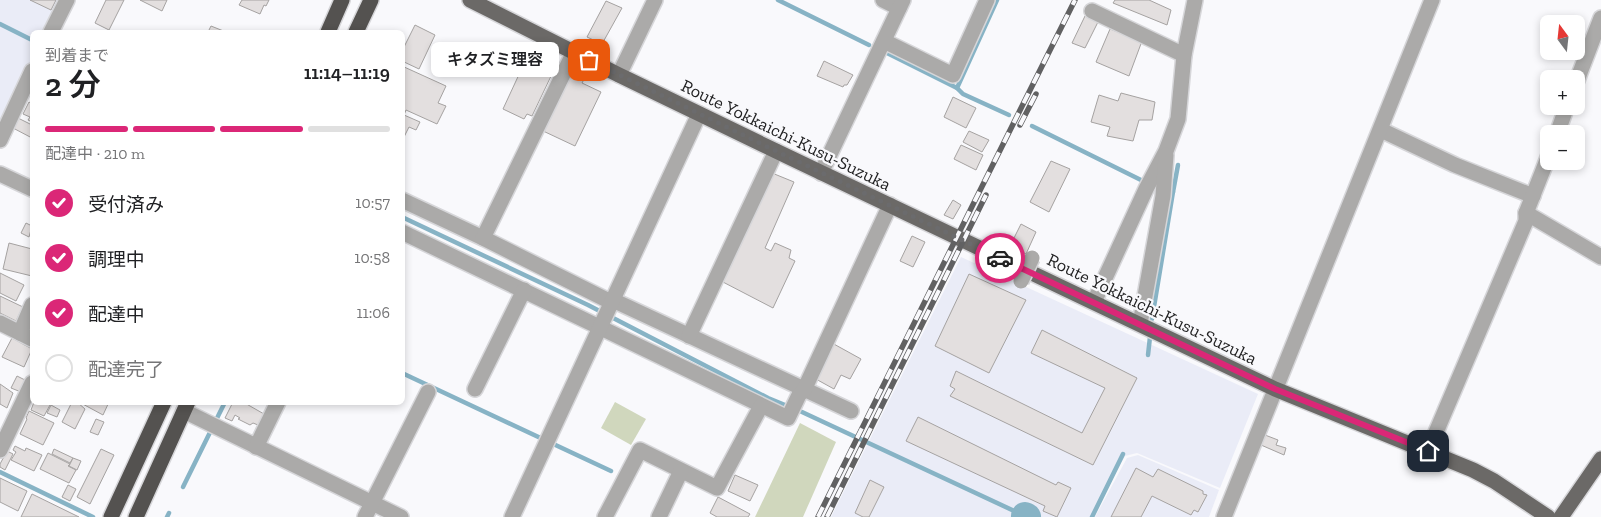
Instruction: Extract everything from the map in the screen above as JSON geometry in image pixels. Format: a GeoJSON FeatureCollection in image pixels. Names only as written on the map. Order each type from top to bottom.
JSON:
{"type":"FeatureCollection","features":[{"type":"Feature","properties":{"kind":"highway"},"geometry":{"type":"LineString","coordinates":[[329,30],[342,0]]}},
{"type":"Feature","properties":{"kind":"highway"},"geometry":{"type":"LineString","coordinates":[[357,30],[371,0]]}},
{"type":"Feature","properties":{"kind":"highway"},"geometry":{"type":"LineString","coordinates":[[111,517],[163,405]]}},
{"type":"Feature","properties":{"kind":"highway"},"geometry":{"type":"LineString","coordinates":[[136,517],[186,407]]}},
{"type":"Feature","properties":{"kind":"main road","name":"Route Yokkaichi-Kusu-Suzuka"},"geometry":{"type":"LineString","coordinates":[[470,0],[619,76],[1275,389],[1473,470],[1494,481],[1548,517]]}},
{"type":"Feature","properties":{"kind":"main road"},"geometry":{"type":"LineString","coordinates":[[1561,517],[1601,459]]}},
{"type":"Feature","properties":{"kind":"street"},"geometry":{"type":"LineString","coordinates":[[53,30],[67,0]]}},
{"type":"Feature","properties":{"kind":"street"},"geometry":{"type":"LineString","coordinates":[[619,76],[655,0]]}},
{"type":"Feature","properties":{"kind":"street"},"geometry":{"type":"LineString","coordinates":[[821,173],[901,4],[883,0]]}},
{"type":"Feature","properties":{"kind":"street"},"geometry":{"type":"LineString","coordinates":[[881,46],[953,75],[987,0]]}},
{"type":"Feature","properties":{"kind":"street"},"geometry":{"type":"LineString","coordinates":[[1140,324],[1156,186],[1178,119],[1184,55],[1195,0]]}},
{"type":"Feature","properties":{"kind":"street"},"geometry":{"type":"LineString","coordinates":[[1224,517],[1432,0]]}},
{"type":"Feature","properties":{"kind":"street"},"geometry":{"type":"LineString","coordinates":[[1092,11],[1184,55]]}},
{"type":"Feature","properties":{"kind":"street"},"geometry":{"type":"LineString","coordinates":[[1581,70],[1601,18]]}},
{"type":"Feature","properties":{"kind":"street"},"geometry":{"type":"LineString","coordinates":[[483,238],[574,52]]}},
{"type":"Feature","properties":{"kind":"street"},"geometry":{"type":"LineString","coordinates":[[0,140],[30,76]]}},
{"type":"Feature","properties":{"kind":"street"},"geometry":{"type":"LineString","coordinates":[[512,517],[699,114]]}},
{"type":"Feature","properties":{"kind":"street"},"geometry":{"type":"LineString","coordinates":[[1381,130],[1455,165],[1533,196]]}},
{"type":"Feature","properties":{"kind":"street"},"geometry":{"type":"LineString","coordinates":[[689,336],[776,151]]}},
{"type":"Feature","properties":{"kind":"street"},"geometry":{"type":"LineString","coordinates":[[1428,451],[1526,221],[1526,213],[1543,170]]}},
{"type":"Feature","properties":{"kind":"street"},"geometry":{"type":"LineString","coordinates":[[0,174],[30,189]]}},
{"type":"Feature","properties":{"kind":"street"},"geometry":{"type":"LineString","coordinates":[[1094,302],[1156,186]]}},
{"type":"Feature","properties":{"kind":"street"},"geometry":{"type":"LineString","coordinates":[[405,201],[611,302],[617,302],[689,336],[801,392],[851,411]]}},
{"type":"Feature","properties":{"kind":"street"},"geometry":{"type":"LineString","coordinates":[[405,233],[788,418],[890,205]]}},
{"type":"Feature","properties":{"kind":"street"},"geometry":{"type":"LineString","coordinates":[[1526,213],[1601,258]]}},
{"type":"Feature","properties":{"kind":"street"},"geometry":{"type":"LineString","coordinates":[[1020,281],[1032,258]]}},
{"type":"Feature","properties":{"kind":"street"},"geometry":{"type":"LineString","coordinates":[[475,389],[524,290]]}},
{"type":"Feature","properties":{"kind":"street"},"geometry":{"type":"LineString","coordinates":[[0,324],[26,336],[30,315]]}},
{"type":"Feature","properties":{"kind":"street"},"geometry":{"type":"LineString","coordinates":[[0,450],[30,387]]}},
{"type":"Feature","properties":{"kind":"street"},"geometry":{"type":"LineString","coordinates":[[365,517],[428,392]]}},
{"type":"Feature","properties":{"kind":"street"},"geometry":{"type":"LineString","coordinates":[[256,447],[277,405]]}},
{"type":"Feature","properties":{"kind":"street"},"geometry":{"type":"LineString","coordinates":[[605,517],[640,450],[717,488],[761,406]]}},
{"type":"Feature","properties":{"kind":"street"},"geometry":{"type":"LineString","coordinates":[[186,407],[220,430],[401,517]]}},
{"type":"Feature","properties":{"kind":"street"},"geometry":{"type":"LineString","coordinates":[[659,517],[681,471]]}},
{"type":"Feature","properties":{"kind":"shaded area"},"geometry":{"type":"Polygon","coordinates":[[[0,0],[60,0],[46,30],[30,30],[30,63],[0,128],[0,0]]]}},
{"type":"Feature","properties":{"kind":"shaded area"},"geometry":{"type":"Polygon","coordinates":[[[961,257],[1258,394],[1220,488],[1137,453],[1125,456],[1092,517],[831,517],[961,257]]]}},
{"type":"Feature","properties":{"kind":"shaded area"},"geometry":{"type":"Polygon","coordinates":[[[1138,455],[1219,490],[1209,517],[1095,517],[1127,458],[1138,455]]]}},
{"type":"Feature","properties":{"kind":"green space"},"geometry":{"type":"Polygon","coordinates":[[[615,402],[646,419],[631,445],[601,428],[615,402]]]}},
{"type":"Feature","properties":{"kind":"green space"},"geometry":{"type":"Polygon","coordinates":[[[800,423],[836,442],[803,517],[755,517],[800,423]]]}},
{"type":"Feature","properties":{"kind":"building"},"geometry":{"type":"Polygon","coordinates":[[[30,0],[56,0],[51,10],[30,0]]]}},
{"type":"Feature","properties":{"kind":"building"},"geometry":{"type":"Polygon","coordinates":[[[106,0],[124,0],[109,30],[95,23],[106,0]]]}},
{"type":"Feature","properties":{"kind":"building"},"geometry":{"type":"Polygon","coordinates":[[[140,0],[167,0],[162,11],[140,0]]]}},
{"type":"Feature","properties":{"kind":"building"},"geometry":{"type":"Polygon","coordinates":[[[242,0],[269,0],[266,6],[264,5],[260,14],[239,5],[242,0]]]}},
{"type":"Feature","properties":{"kind":"building"},"geometry":{"type":"Polygon","coordinates":[[[1115,0],[1149,0],[1171,10],[1167,25],[1113,3],[1115,0]]]}},
{"type":"Feature","properties":{"kind":"building"},"geometry":{"type":"Polygon","coordinates":[[[606,1],[622,8],[602,44],[587,37],[606,1]]]}},
{"type":"Feature","properties":{"kind":"building"},"geometry":{"type":"Polygon","coordinates":[[[1085,16],[1098,22],[1085,48],[1072,43],[1085,16]]]}},
{"type":"Feature","properties":{"kind":"building"},"geometry":{"type":"Polygon","coordinates":[[[415,25],[435,35],[419,69],[405,62],[405,45],[415,25]]]}},
{"type":"Feature","properties":{"kind":"building"},"geometry":{"type":"Polygon","coordinates":[[[211,26],[221,30],[209,30],[211,26]]]}},
{"type":"Feature","properties":{"kind":"building"},"geometry":{"type":"Polygon","coordinates":[[[1110,29],[1142,41],[1129,76],[1096,62],[1110,29]]]}},
{"type":"Feature","properties":{"kind":"building"},"geometry":{"type":"Polygon","coordinates":[[[528,55],[549,65],[546,71],[552,74],[532,116],[527,114],[524,119],[503,109],[528,55]]]}},
{"type":"Feature","properties":{"kind":"building"},"geometry":{"type":"Polygon","coordinates":[[[824,61],[853,75],[847,85],[843,87],[817,76],[824,61]]]}},
{"type":"Feature","properties":{"kind":"building"},"geometry":{"type":"Polygon","coordinates":[[[572,66],[587,74],[582,83],[601,92],[575,146],[541,130],[572,66]]]}},
{"type":"Feature","properties":{"kind":"building"},"geometry":{"type":"Polygon","coordinates":[[[405,67],[446,86],[438,103],[446,106],[437,124],[406,110],[405,112],[405,67]]]}},
{"type":"Feature","properties":{"kind":"building"},"geometry":{"type":"Polygon","coordinates":[[[1121,93],[1155,102],[1152,120],[1139,120],[1133,141],[1107,136],[1110,127],[1091,122],[1099,95],[1118,101],[1121,93]]]}},
{"type":"Feature","properties":{"kind":"building"},"geometry":{"type":"Polygon","coordinates":[[[953,97],[976,108],[966,128],[944,117],[953,97]]]}},
{"type":"Feature","properties":{"kind":"building"},"geometry":{"type":"Polygon","coordinates":[[[29,102],[30,117],[23,114],[29,102]]]}},
{"type":"Feature","properties":{"kind":"building"},"geometry":{"type":"Polygon","coordinates":[[[405,115],[420,122],[416,130],[409,127],[405,135],[405,115]]]}},
{"type":"Feature","properties":{"kind":"building"},"geometry":{"type":"Polygon","coordinates":[[[18,118],[30,124],[30,137],[13,128],[18,118]]]}},
{"type":"Feature","properties":{"kind":"building"},"geometry":{"type":"Polygon","coordinates":[[[969,131],[989,140],[982,152],[963,142],[969,131]]]}},
{"type":"Feature","properties":{"kind":"building"},"geometry":{"type":"Polygon","coordinates":[[[961,145],[983,155],[976,170],[954,159],[961,145]]]}},
{"type":"Feature","properties":{"kind":"building"},"geometry":{"type":"Polygon","coordinates":[[[1051,161],[1070,169],[1049,212],[1030,202],[1051,161]]]}},
{"type":"Feature","properties":{"kind":"building"},"geometry":{"type":"Polygon","coordinates":[[[772,173],[794,182],[765,248],[771,251],[775,243],[791,250],[789,258],[795,261],[773,308],[721,281],[772,173]]]}},
{"type":"Feature","properties":{"kind":"building"},"geometry":{"type":"Polygon","coordinates":[[[953,200],[961,205],[953,219],[944,215],[953,200]]]}},
{"type":"Feature","properties":{"kind":"building"},"geometry":{"type":"Polygon","coordinates":[[[26,223],[30,225],[29,237],[21,233],[26,223]]]}},
{"type":"Feature","properties":{"kind":"building"},"geometry":{"type":"Polygon","coordinates":[[[1021,224],[1036,232],[1026,254],[1010,246],[1021,224]]]}},
{"type":"Feature","properties":{"kind":"building"},"geometry":{"type":"Polygon","coordinates":[[[912,236],[925,242],[913,267],[900,261],[912,236]]]}},
{"type":"Feature","properties":{"kind":"building"},"geometry":{"type":"Polygon","coordinates":[[[9,243],[30,248],[30,276],[3,269],[9,243]]]}},
{"type":"Feature","properties":{"kind":"building"},"geometry":{"type":"Polygon","coordinates":[[[0,273],[24,285],[16,301],[0,293],[0,273]]]}},
{"type":"Feature","properties":{"kind":"building"},"geometry":{"type":"Polygon","coordinates":[[[969,274],[1026,300],[989,373],[935,346],[969,274]]]}},
{"type":"Feature","properties":{"kind":"building"},"geometry":{"type":"Polygon","coordinates":[[[0,296],[23,307],[16,321],[0,313],[0,296]]]}},
{"type":"Feature","properties":{"kind":"building"},"geometry":{"type":"Polygon","coordinates":[[[1042,330],[1137,378],[1093,465],[950,396],[955,389],[950,386],[956,371],[1082,433],[1105,388],[1031,353],[1042,330]]]}},
{"type":"Feature","properties":{"kind":"building"},"geometry":{"type":"Polygon","coordinates":[[[12,338],[30,348],[30,354],[24,367],[2,357],[12,338]]]}},
{"type":"Feature","properties":{"kind":"building"},"geometry":{"type":"Polygon","coordinates":[[[832,343],[861,359],[850,379],[841,375],[834,389],[814,378],[832,343]]]}},
{"type":"Feature","properties":{"kind":"building"},"geometry":{"type":"Polygon","coordinates":[[[17,376],[27,381],[21,392],[11,388],[17,376]]]}},
{"type":"Feature","properties":{"kind":"building"},"geometry":{"type":"Polygon","coordinates":[[[0,384],[13,393],[7,408],[0,404],[0,384]]]}},
{"type":"Feature","properties":{"kind":"building"},"geometry":{"type":"Polygon","coordinates":[[[33,405],[50,405],[44,416],[31,410],[33,405]]]}},
{"type":"Feature","properties":{"kind":"building"},"geometry":{"type":"Polygon","coordinates":[[[51,405],[60,410],[57,417],[47,413],[51,405]]]}},
{"type":"Feature","properties":{"kind":"building"},"geometry":{"type":"Polygon","coordinates":[[[70,405],[80,405],[85,409],[75,429],[62,422],[70,405]]]}},
{"type":"Feature","properties":{"kind":"building"},"geometry":{"type":"Polygon","coordinates":[[[85,405],[108,405],[103,415],[85,405]]]}},
{"type":"Feature","properties":{"kind":"building"},"geometry":{"type":"Polygon","coordinates":[[[232,405],[248,405],[264,414],[258,425],[253,423],[250,425],[238,419],[240,418],[235,415],[232,421],[225,418],[232,405]]]}},
{"type":"Feature","properties":{"kind":"building"},"geometry":{"type":"Polygon","coordinates":[[[29,411],[54,423],[43,445],[20,434],[29,411]]]}},
{"type":"Feature","properties":{"kind":"building"},"geometry":{"type":"Polygon","coordinates":[[[918,417],[1056,485],[1058,482],[1071,488],[1057,517],[1043,511],[1045,506],[906,441],[918,417]]]}},
{"type":"Feature","properties":{"kind":"building"},"geometry":{"type":"Polygon","coordinates":[[[96,419],[104,422],[98,435],[90,432],[96,419]]]}},
{"type":"Feature","properties":{"kind":"building"},"geometry":{"type":"Polygon","coordinates":[[[1265,435],[1278,440],[1276,445],[1286,448],[1284,455],[1261,445],[1265,435]]]}},
{"type":"Feature","properties":{"kind":"building"},"geometry":{"type":"Polygon","coordinates":[[[15,446],[25,451],[26,448],[42,455],[34,471],[11,460],[16,452],[13,450],[15,446]]]}},
{"type":"Feature","properties":{"kind":"building"},"geometry":{"type":"Polygon","coordinates":[[[54,449],[73,458],[70,463],[52,454],[54,449]]]}},
{"type":"Feature","properties":{"kind":"building"},"geometry":{"type":"Polygon","coordinates":[[[101,449],[114,455],[90,504],[77,497],[101,449]]]}},
{"type":"Feature","properties":{"kind":"building"},"geometry":{"type":"Polygon","coordinates":[[[7,451],[13,454],[5,470],[0,467],[0,464],[7,451]]]}},
{"type":"Feature","properties":{"kind":"building"},"geometry":{"type":"Polygon","coordinates":[[[48,453],[70,464],[68,466],[76,470],[69,483],[40,469],[48,453]]]}},
{"type":"Feature","properties":{"kind":"building"},"geometry":{"type":"Polygon","coordinates":[[[73,458],[81,461],[77,470],[69,466],[73,458]]]}},
{"type":"Feature","properties":{"kind":"building"},"geometry":{"type":"Polygon","coordinates":[[[1136,468],[1153,477],[1158,469],[1203,491],[1203,494],[1207,495],[1198,512],[1194,510],[1191,515],[1152,496],[1141,517],[1111,517],[1136,468]]]}},
{"type":"Feature","properties":{"kind":"building"},"geometry":{"type":"Polygon","coordinates":[[[735,475],[758,485],[750,501],[728,491],[735,475]]]}},
{"type":"Feature","properties":{"kind":"building"},"geometry":{"type":"Polygon","coordinates":[[[0,478],[27,491],[18,511],[0,502],[0,478]]]}},
{"type":"Feature","properties":{"kind":"building"},"geometry":{"type":"Polygon","coordinates":[[[870,480],[884,487],[869,517],[863,517],[855,513],[870,480]]]}},
{"type":"Feature","properties":{"kind":"building"},"geometry":{"type":"Polygon","coordinates":[[[68,485],[76,489],[70,501],[62,497],[68,485]]]}},
{"type":"Feature","properties":{"kind":"building"},"geometry":{"type":"Polygon","coordinates":[[[32,494],[79,517],[21,517],[32,494]]]}},
{"type":"Feature","properties":{"kind":"building"},"geometry":{"type":"Polygon","coordinates":[[[718,497],[750,514],[748,517],[717,517],[710,513],[718,497]]]}},
{"type":"Feature","properties":{"kind":"waterway"},"geometry":{"type":"LineString","coordinates":[[778,0],[869,45]]}},
{"type":"Feature","properties":{"kind":"waterway"},"geometry":{"type":"LineString","coordinates":[[957,88],[997,0]]}},
{"type":"Feature","properties":{"kind":"waterway"},"geometry":{"type":"LineString","coordinates":[[0,24],[30,39]]}},
{"type":"Feature","properties":{"kind":"waterway"},"geometry":{"type":"LineString","coordinates":[[887,53],[957,88],[963,94],[1009,115]]}},
{"type":"Feature","properties":{"kind":"waterway"},"geometry":{"type":"LineString","coordinates":[[1032,126],[1147,183]]}},
{"type":"Feature","properties":{"kind":"waterway"},"geometry":{"type":"LineString","coordinates":[[1173,192],[1178,165]]}},
{"type":"Feature","properties":{"kind":"waterway"},"geometry":{"type":"LineString","coordinates":[[1152,319],[1173,192],[1166,190]]}},
{"type":"Feature","properties":{"kind":"waterway"},"geometry":{"type":"LineString","coordinates":[[405,218],[588,305],[768,398],[1025,516]]}},
{"type":"Feature","properties":{"kind":"waterway"},"geometry":{"type":"LineString","coordinates":[[1148,355],[1150,337]]}},
{"type":"Feature","properties":{"kind":"waterway"},"geometry":{"type":"LineString","coordinates":[[405,374],[611,471]]}},
{"type":"Feature","properties":{"kind":"waterway"},"geometry":{"type":"LineString","coordinates":[[183,487],[224,405]]}},
{"type":"Feature","properties":{"kind":"waterway"},"geometry":{"type":"LineString","coordinates":[[1092,517],[1123,454]]}},
{"type":"Feature","properties":{"kind":"waterway"},"geometry":{"type":"LineString","coordinates":[[0,472],[93,517]]}},
{"type":"Feature","properties":{"kind":"waterway"},"geometry":{"type":"LineString","coordinates":[[167,517],[169,513]]}},
{"type":"Feature","properties":{"kind":"railway"},"geometry":{"type":"LineString","coordinates":[[818,517],[1075,0]]}},
{"type":"Feature","properties":{"kind":"railway"},"geometry":{"type":"LineString","coordinates":[[1020,125],[1036,94]]}},
{"type":"Feature","properties":{"kind":"railway"},"geometry":{"type":"LineString","coordinates":[[827,517],[986,195]]}},
{"type":"Feature","properties":{"kind":"way so far"},"geometry":{"type":"LineString","coordinates":[[589,60],[1000,258]]}},
{"type":"Feature","properties":{"kind":"place","name":"キタズミ理容"},"geometry":{"type":"Point","coordinates":[589,60]}},
{"type":"Feature","properties":{"kind":"route"},"geometry":{"type":"LineString","coordinates":[[1000,258],[1275,389],[1428,451]]}}]}
